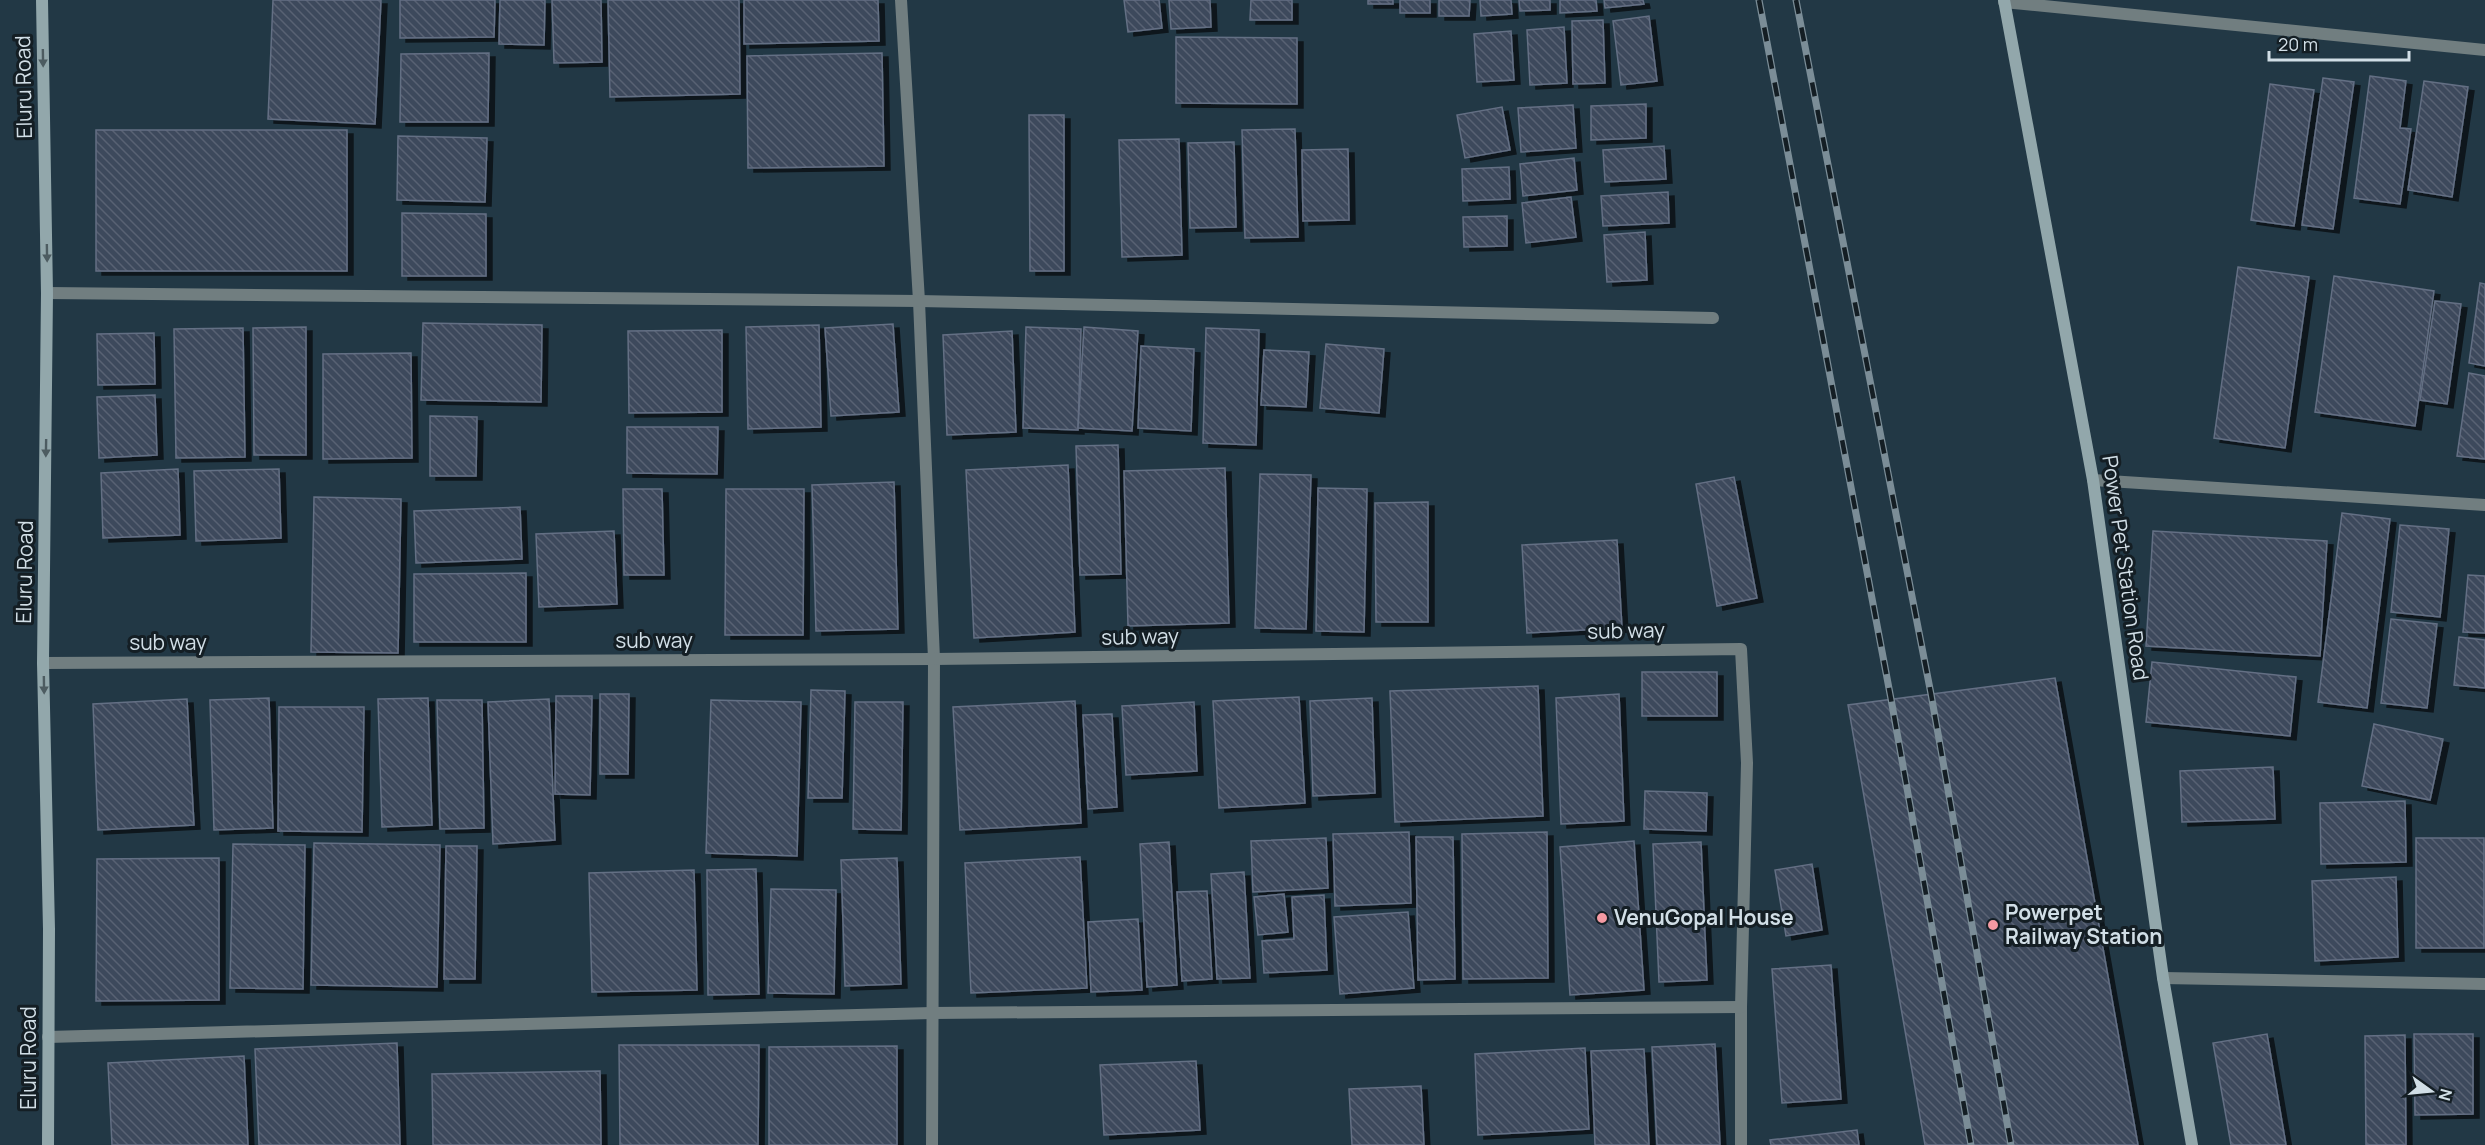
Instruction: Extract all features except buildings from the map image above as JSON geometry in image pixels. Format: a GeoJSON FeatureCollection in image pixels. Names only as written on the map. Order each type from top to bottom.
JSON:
{"type":"FeatureCollection","features":[{"type":"Feature","properties":{"kind":"main road","name":"Eluru Road"},"geometry":{"type":"LineString","coordinates":[[42,0],[47,292],[43,663],[50,929],[48,1145]]}},
{"type":"Feature","properties":{"kind":"main road","name":"Power Pet Station Road"},"geometry":{"type":"LineString","coordinates":[[2004,1],[2093,480],[2163,978],[2192,1145]]}},
{"type":"Feature","properties":{"kind":"street"},"geometry":{"type":"LineString","coordinates":[[901,0],[919,301],[934,659],[932,1145]]}},
{"type":"Feature","properties":{"kind":"street"},"geometry":{"type":"LineString","coordinates":[[2004,1],[2485,50]]}},
{"type":"Feature","properties":{"kind":"street"},"geometry":{"type":"LineString","coordinates":[[47,292],[919,301],[1713,318]]}},
{"type":"Feature","properties":{"kind":"street"},"geometry":{"type":"LineString","coordinates":[[2093,480],[2485,505]]}},
{"type":"Feature","properties":{"kind":"street","name":"sub way"},"geometry":{"type":"LineString","coordinates":[[43,663],[934,659],[1741,649],[1747,763],[1741,1007],[1741,1145]]}},
{"type":"Feature","properties":{"kind":"street"},"geometry":{"type":"LineString","coordinates":[[2163,978],[2485,984]]}},
{"type":"Feature","properties":{"kind":"street"},"geometry":{"type":"LineString","coordinates":[[48,1037],[932,1014],[1741,1007]]}},
{"type":"Feature","properties":{"kind":"railway"},"geometry":{"type":"LineString","coordinates":[[1759,0],[1891,699],[1971,1145]]}},
{"type":"Feature","properties":{"kind":"railway"},"geometry":{"type":"LineString","coordinates":[[1796,0],[1931,694],[2011,1145]]}},
{"type":"Feature","properties":{"kind":"place","name":"VenuGopal House"},"geometry":{"type":"Point","coordinates":[1602,918]}},
{"type":"Feature","properties":{"kind":"place","name":"Powerpet Railway Station"},"geometry":{"type":"Point","coordinates":[1993,925]}}]}
